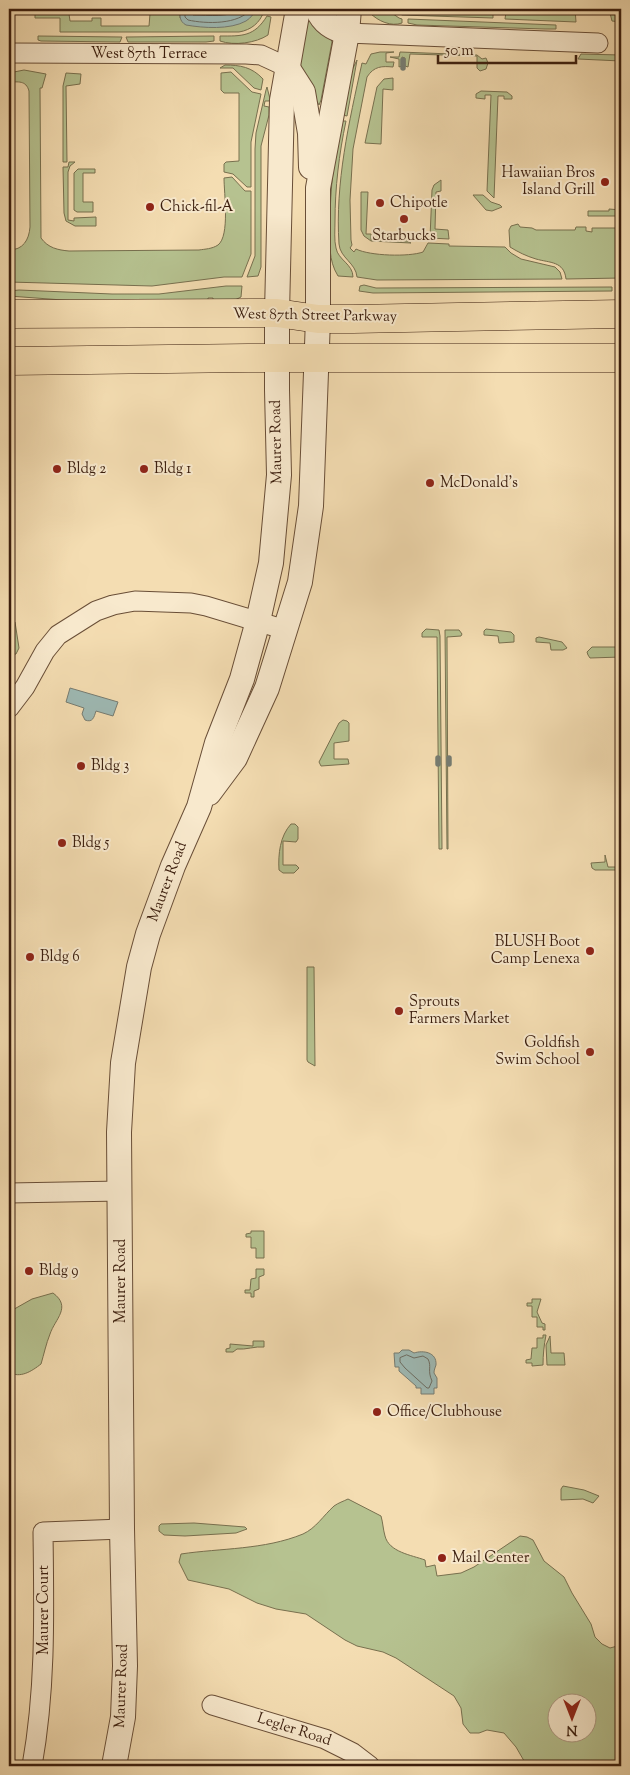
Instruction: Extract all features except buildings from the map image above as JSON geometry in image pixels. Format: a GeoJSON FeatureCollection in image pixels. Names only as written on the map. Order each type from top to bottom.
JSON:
{"type":"FeatureCollection","features":[{"type":"Feature","properties":{"kind":"main road","name":"West 87th Street Parkway"},"geometry":{"type":"LineString","coordinates":[[9,314],[277,314],[318,319],[621,314]]}},
{"type":"Feature","properties":{"kind":"main road"},"geometry":{"type":"LineString","coordinates":[[9,362],[621,358]]}},
{"type":"Feature","properties":{"kind":"street","name":"Maurer Road"},"geometry":{"type":"LineString","coordinates":[[114,1766],[123,1717],[124,1698],[119,1132],[123,1063],[139,967],[148,934],[173,866],[199,807],[217,743],[242,679],[271,563],[279,476],[277,314],[282,100],[298,9]]}},
{"type":"Feature","properties":{"kind":"street"},"geometry":{"type":"LineString","coordinates":[[317,9],[325,23],[333,29],[347,33],[598,43]]}},
{"type":"Feature","properties":{"kind":"street","name":"Maurer Road"},"geometry":{"type":"LineString","coordinates":[[199,807],[235,758],[267,688],[300,582],[311,506],[318,319],[318,188],[347,33],[348,9]]}},
{"type":"Feature","properties":{"kind":"street","name":"West 87th Terrace"},"geometry":{"type":"LineString","coordinates":[[9,53],[246,54],[261,55],[287,67]]}},
{"type":"Feature","properties":{"kind":"street","name":"Maurer Road"},"geometry":{"type":"LineString","coordinates":[[287,67],[303,92],[310,133],[311,170],[318,188]]}},
{"type":"Feature","properties":{"kind":"street"},"geometry":{"type":"LineString","coordinates":[[9,708],[25,687],[44,651],[58,635],[96,611],[105,608],[135,601],[192,603],[286,630]]}},
{"type":"Feature","properties":{"kind":"street"},"geometry":{"type":"LineString","coordinates":[[9,1193],[120,1190]]}},
{"type":"Feature","properties":{"kind":"street","name":"Maurer Court"},"geometry":{"type":"LineString","coordinates":[[32,1766],[38,1733],[44,1654],[43,1532],[122,1529]]}},
{"type":"Feature","properties":{"kind":"street","name":"Legler Road"},"geometry":{"type":"LineString","coordinates":[[212,1705],[325,1739],[353,1753],[370,1766]]}},
{"type":"Feature","properties":{"kind":"green space"},"geometry":{"type":"Polygon","coordinates":[[[161,9],[180,9],[180,18],[222,26],[241,23],[257,9],[273,9],[272,13],[264,11],[255,25],[239,32],[60,32],[60,18],[35,18],[35,14],[69,14],[70,21],[92,21],[92,18],[101,18],[101,26],[149,26],[150,14],[161,14],[161,9]]]}},
{"type":"Feature","properties":{"kind":"green space"},"geometry":{"type":"Polygon","coordinates":[[[370,9],[386,9],[402,19],[402,23],[389,24],[381,21],[370,13],[370,9]]]}},
{"type":"Feature","properties":{"kind":"green space"},"geometry":{"type":"Polygon","coordinates":[[[393,9],[575,9],[576,22],[505,19],[506,12],[504,10],[493,10],[493,18],[402,15],[393,9]]]}},
{"type":"Feature","properties":{"kind":"green space"},"geometry":{"type":"Polygon","coordinates":[[[609,9],[621,9],[621,22],[612,21],[609,9]]]}},
{"type":"Feature","properties":{"kind":"green space"},"geometry":{"type":"Polygon","coordinates":[[[267,16],[271,17],[268,35],[263,38],[251,42],[238,43],[220,41],[220,36],[235,36],[252,32],[267,16]]]}},
{"type":"Feature","properties":{"kind":"green space"},"geometry":{"type":"Polygon","coordinates":[[[307,16],[332,42],[319,105],[299,68],[307,16]]]}},
{"type":"Feature","properties":{"kind":"green space"},"geometry":{"type":"Polygon","coordinates":[[[408,19],[556,25],[556,29],[417,25],[408,23],[408,19]]]}},
{"type":"Feature","properties":{"kind":"green space"},"geometry":{"type":"Polygon","coordinates":[[[38,36],[122,37],[120,42],[41,41],[38,40],[38,36]]]}},
{"type":"Feature","properties":{"kind":"green space"},"geometry":{"type":"Polygon","coordinates":[[[214,36],[214,41],[206,42],[128,42],[126,37],[214,36]]]}},
{"type":"Feature","properties":{"kind":"green space"},"geometry":{"type":"Polygon","coordinates":[[[394,52],[386,53],[386,62],[394,62],[393,67],[378,68],[367,77],[353,149],[350,200],[352,245],[350,248],[354,252],[356,249],[370,253],[399,255],[423,252],[428,243],[449,244],[449,246],[505,247],[521,259],[555,267],[560,272],[562,279],[377,280],[357,277],[354,268],[342,253],[339,244],[338,221],[341,175],[362,63],[366,64],[371,54],[394,52]]]}},
{"type":"Feature","properties":{"kind":"green space"},"geometry":{"type":"Polygon","coordinates":[[[400,52],[477,55],[482,59],[486,58],[488,63],[486,69],[480,71],[477,68],[477,56],[410,54],[408,67],[405,66],[405,58],[402,57],[402,66],[399,67],[399,59],[390,57],[399,57],[400,52]]]}},
{"type":"Feature","properties":{"kind":"green space"},"geometry":{"type":"Polygon","coordinates":[[[581,54],[621,55],[621,61],[578,59],[581,54]]]}},
{"type":"Feature","properties":{"kind":"green space"},"geometry":{"type":"Polygon","coordinates":[[[357,60],[347,116],[343,115],[350,74],[357,60]]]}},
{"type":"Feature","properties":{"kind":"green space"},"geometry":{"type":"Polygon","coordinates":[[[225,65],[241,66],[255,72],[263,79],[261,90],[254,88],[233,68],[220,68],[225,65]]]}},
{"type":"Feature","properties":{"kind":"green space"},"geometry":{"type":"Polygon","coordinates":[[[24,70],[46,74],[42,88],[40,88],[41,238],[47,244],[54,248],[69,251],[208,249],[218,245],[222,240],[226,214],[224,178],[232,177],[245,191],[251,191],[251,254],[242,277],[224,277],[152,286],[9,282],[9,250],[22,246],[27,240],[30,227],[29,91],[24,83],[9,82],[9,73],[24,70]]]}},
{"type":"Feature","properties":{"kind":"green space"},"geometry":{"type":"Polygon","coordinates":[[[231,72],[252,92],[261,94],[251,142],[251,187],[247,187],[233,174],[224,172],[224,164],[226,162],[239,161],[239,93],[224,93],[221,90],[221,73],[231,72]]]}},
{"type":"Feature","properties":{"kind":"green space"},"geometry":{"type":"Polygon","coordinates":[[[66,73],[81,74],[80,84],[66,86],[67,162],[63,162],[63,86],[66,73]]]}},
{"type":"Feature","properties":{"kind":"green space"},"geometry":{"type":"Polygon","coordinates":[[[393,78],[393,90],[383,89],[381,144],[365,143],[377,87],[384,79],[393,78]]]}},
{"type":"Feature","properties":{"kind":"green space"},"geometry":{"type":"Polygon","coordinates":[[[267,87],[270,99],[265,101],[264,106],[269,107],[269,115],[261,146],[261,267],[258,276],[247,277],[255,256],[256,133],[267,87]]]}},
{"type":"Feature","properties":{"kind":"green space"},"geometry":{"type":"Polygon","coordinates":[[[481,91],[507,92],[512,96],[512,99],[504,99],[504,96],[498,96],[494,198],[487,191],[491,95],[485,95],[485,99],[476,98],[476,94],[481,91]]]}},
{"type":"Feature","properties":{"kind":"green space"},"geometry":{"type":"Polygon","coordinates":[[[342,121],[346,121],[339,158],[335,209],[335,242],[337,252],[351,269],[353,277],[338,276],[330,251],[332,185],[342,121]]]}},
{"type":"Feature","properties":{"kind":"green space"},"geometry":{"type":"Polygon","coordinates":[[[69,162],[75,162],[70,166],[68,172],[68,220],[74,221],[74,218],[96,217],[96,226],[75,226],[66,221],[64,213],[63,167],[68,167],[69,162]]]}},
{"type":"Feature","properties":{"kind":"green space"},"geometry":{"type":"Polygon","coordinates":[[[78,169],[95,169],[95,173],[83,173],[83,202],[93,202],[93,212],[77,212],[74,210],[74,173],[78,169]]]}},
{"type":"Feature","properties":{"kind":"green space"},"geometry":{"type":"Polygon","coordinates":[[[441,180],[441,191],[436,192],[435,229],[448,230],[449,239],[430,238],[432,190],[434,185],[441,180]]]}},
{"type":"Feature","properties":{"kind":"green space"},"geometry":{"type":"Polygon","coordinates":[[[361,192],[368,192],[366,234],[371,234],[371,240],[407,241],[411,243],[371,241],[364,236],[361,230],[361,192]]]}},
{"type":"Feature","properties":{"kind":"green space"},"geometry":{"type":"Polygon","coordinates":[[[473,195],[483,195],[491,202],[502,207],[492,211],[486,210],[473,195]]]}},
{"type":"Feature","properties":{"kind":"green space"},"geometry":{"type":"Polygon","coordinates":[[[609,209],[621,210],[621,216],[588,216],[588,211],[609,211],[609,209]]]}},
{"type":"Feature","properties":{"kind":"green space"},"geometry":{"type":"Polygon","coordinates":[[[518,224],[520,227],[536,230],[575,230],[576,227],[586,227],[586,231],[592,232],[592,228],[621,228],[621,278],[566,279],[565,273],[556,264],[529,257],[510,247],[509,230],[511,226],[518,224]]]}},
{"type":"Feature","properties":{"kind":"green space"},"geometry":{"type":"Polygon","coordinates":[[[226,286],[242,286],[241,297],[235,300],[213,302],[213,298],[208,298],[208,302],[76,301],[9,296],[9,291],[19,290],[159,294],[226,286]]]}},
{"type":"Feature","properties":{"kind":"green space"},"geometry":{"type":"Polygon","coordinates":[[[360,286],[376,288],[612,287],[612,291],[373,293],[359,291],[360,286]]]}},
{"type":"Feature","properties":{"kind":"green space"},"geometry":{"type":"Polygon","coordinates":[[[9,621],[15,622],[19,648],[16,654],[11,655],[9,654],[9,621]]]}},
{"type":"Feature","properties":{"kind":"green space"},"geometry":{"type":"Polygon","coordinates":[[[426,629],[439,630],[440,636],[442,849],[439,849],[437,637],[422,637],[422,633],[426,629]]]}},
{"type":"Feature","properties":{"kind":"green space"},"geometry":{"type":"Polygon","coordinates":[[[486,629],[511,632],[514,635],[514,642],[499,643],[498,636],[484,635],[486,629]]]}},
{"type":"Feature","properties":{"kind":"green space"},"geometry":{"type":"Polygon","coordinates":[[[445,630],[459,630],[462,634],[461,636],[447,637],[448,849],[447,849],[445,630]]]}},
{"type":"Feature","properties":{"kind":"green space"},"geometry":{"type":"Polygon","coordinates":[[[536,638],[562,642],[567,648],[551,650],[550,643],[536,642],[536,638]]]}},
{"type":"Feature","properties":{"kind":"green space"},"geometry":{"type":"Polygon","coordinates":[[[592,647],[621,647],[621,657],[590,658],[587,652],[592,647]]]}},
{"type":"Feature","properties":{"kind":"green space"},"geometry":{"type":"Polygon","coordinates":[[[343,720],[349,723],[349,741],[334,743],[334,759],[348,759],[349,764],[321,766],[319,762],[339,723],[343,720]]]}},
{"type":"Feature","properties":{"kind":"green space"},"geometry":{"type":"Polygon","coordinates":[[[291,824],[295,824],[298,827],[298,839],[296,842],[283,841],[283,865],[296,865],[299,868],[294,873],[283,873],[279,870],[279,852],[284,834],[291,824]]]}},
{"type":"Feature","properties":{"kind":"green space"},"geometry":{"type":"Polygon","coordinates":[[[605,855],[608,867],[620,867],[619,870],[595,870],[592,868],[591,863],[605,862],[605,855]]]}},
{"type":"Feature","properties":{"kind":"green space"},"geometry":{"type":"Polygon","coordinates":[[[307,967],[314,967],[315,1066],[307,1060],[307,967]]]}},
{"type":"Feature","properties":{"kind":"green space"},"geometry":{"type":"Polygon","coordinates":[[[251,1231],[264,1231],[264,1258],[256,1258],[256,1248],[251,1248],[251,1237],[246,1237],[246,1234],[251,1233],[251,1231]]]}},
{"type":"Feature","properties":{"kind":"green space"},"geometry":{"type":"Polygon","coordinates":[[[256,1269],[264,1269],[264,1275],[259,1277],[259,1289],[254,1291],[254,1297],[251,1297],[251,1293],[245,1293],[245,1290],[250,1290],[251,1279],[256,1278],[256,1269]]]}},
{"type":"Feature","properties":{"kind":"green space"},"geometry":{"type":"Polygon","coordinates":[[[53,1293],[59,1298],[62,1308],[52,1329],[41,1364],[22,1374],[17,1375],[9,1372],[9,1312],[32,1299],[53,1293]]]}},
{"type":"Feature","properties":{"kind":"green space"},"geometry":{"type":"Polygon","coordinates":[[[532,1299],[541,1299],[537,1312],[542,1323],[545,1324],[545,1330],[543,1330],[543,1327],[537,1327],[537,1317],[532,1317],[532,1306],[527,1306],[527,1303],[532,1303],[532,1299]]]}},
{"type":"Feature","properties":{"kind":"green space"},"geometry":{"type":"Polygon","coordinates":[[[543,1335],[546,1335],[543,1365],[532,1366],[532,1363],[526,1363],[526,1360],[531,1359],[532,1348],[537,1348],[537,1338],[543,1338],[543,1335]]]}},
{"type":"Feature","properties":{"kind":"green space"},"geometry":{"type":"Polygon","coordinates":[[[550,1336],[551,1353],[564,1353],[565,1365],[547,1365],[546,1345],[550,1336]]]}},
{"type":"Feature","properties":{"kind":"green space"},"geometry":{"type":"Polygon","coordinates":[[[253,1341],[264,1341],[264,1347],[237,1349],[233,1352],[226,1352],[226,1349],[230,1348],[230,1344],[253,1346],[253,1341]]]}},
{"type":"Feature","properties":{"kind":"green space"},"geometry":{"type":"Polygon","coordinates":[[[563,1486],[584,1490],[599,1496],[593,1503],[583,1499],[561,1500],[561,1489],[563,1486]]]}},
{"type":"Feature","properties":{"kind":"green space"},"geometry":{"type":"Polygon","coordinates":[[[348,1499],[381,1516],[385,1536],[391,1546],[401,1552],[425,1560],[426,1567],[435,1565],[437,1576],[461,1573],[474,1567],[520,1536],[533,1540],[544,1561],[564,1577],[591,1624],[595,1637],[602,1644],[610,1648],[621,1645],[621,1766],[527,1766],[516,1747],[504,1733],[487,1730],[479,1733],[470,1733],[463,1724],[461,1708],[454,1696],[396,1658],[383,1652],[357,1646],[306,1614],[276,1609],[257,1603],[229,1589],[188,1580],[179,1562],[181,1554],[258,1546],[303,1534],[316,1525],[339,1503],[348,1499]]]}},
{"type":"Feature","properties":{"kind":"green space"},"geometry":{"type":"Polygon","coordinates":[[[194,1523],[245,1527],[247,1529],[236,1533],[185,1536],[164,1535],[159,1531],[161,1524],[194,1523]]]}},
{"type":"Feature","properties":{"kind":"water"},"geometry":{"type":"Polygon","coordinates":[[[180,9],[257,9],[251,17],[240,24],[216,28],[186,25],[181,20],[180,9]]]}},
{"type":"Feature","properties":{"kind":"water"},"geometry":{"type":"Polygon","coordinates":[[[70,688],[118,702],[113,716],[96,711],[91,720],[85,720],[82,714],[84,708],[66,702],[70,688]]]}},
{"type":"Feature","properties":{"kind":"water"},"geometry":{"type":"Polygon","coordinates":[[[402,1350],[409,1350],[414,1353],[425,1352],[434,1357],[436,1361],[434,1373],[437,1378],[437,1388],[434,1388],[434,1394],[421,1394],[421,1388],[416,1388],[399,1371],[399,1367],[395,1367],[394,1353],[399,1353],[402,1350]]]}},
{"type":"Feature","properties":{"kind":"waterway"},"geometry":{"type":"LineString","coordinates":[[403,60],[403,68]]}},
{"type":"Feature","properties":{"kind":"waterway"},"geometry":{"type":"LineString","coordinates":[[438,758],[438,764]]}},
{"type":"Feature","properties":{"kind":"waterway"},"geometry":{"type":"LineString","coordinates":[[449,758],[449,764]]}},
{"type":"Feature","properties":{"kind":"place","name":"Hawaiian Bros Island Grill"},"geometry":{"type":"Point","coordinates":[605,182]}},
{"type":"Feature","properties":{"kind":"place","name":"Chipotle"},"geometry":{"type":"Point","coordinates":[380,203]}},
{"type":"Feature","properties":{"kind":"place","name":"Chick-fil-A"},"geometry":{"type":"Point","coordinates":[150,207]}},
{"type":"Feature","properties":{"kind":"place","name":"Starbucks"},"geometry":{"type":"Point","coordinates":[404,219]}},
{"type":"Feature","properties":{"kind":"place","name":"Bldg 2"},"geometry":{"type":"Point","coordinates":[57,469]}},
{"type":"Feature","properties":{"kind":"place","name":"Bldg 1"},"geometry":{"type":"Point","coordinates":[144,469]}},
{"type":"Feature","properties":{"kind":"place","name":"McDonald's"},"geometry":{"type":"Point","coordinates":[430,483]}},
{"type":"Feature","properties":{"kind":"place","name":"Bldg 3"},"geometry":{"type":"Point","coordinates":[81,766]}},
{"type":"Feature","properties":{"kind":"place","name":"Bldg 5"},"geometry":{"type":"Point","coordinates":[62,843]}},
{"type":"Feature","properties":{"kind":"place","name":"BLUSH Boot Camp Lenexa"},"geometry":{"type":"Point","coordinates":[590,951]}},
{"type":"Feature","properties":{"kind":"place","name":"Bldg 6"},"geometry":{"type":"Point","coordinates":[30,957]}},
{"type":"Feature","properties":{"kind":"place","name":"Sprouts Farmers Market"},"geometry":{"type":"Point","coordinates":[399,1011]}},
{"type":"Feature","properties":{"kind":"place","name":"Goldfish Swim School"},"geometry":{"type":"Point","coordinates":[590,1052]}},
{"type":"Feature","properties":{"kind":"place","name":"Bldg 9"},"geometry":{"type":"Point","coordinates":[29,1271]}},
{"type":"Feature","properties":{"kind":"place","name":"Office/Clubhouse"},"geometry":{"type":"Point","coordinates":[377,1412]}},
{"type":"Feature","properties":{"kind":"place","name":"Mail Center"},"geometry":{"type":"Point","coordinates":[442,1558]}}]}
